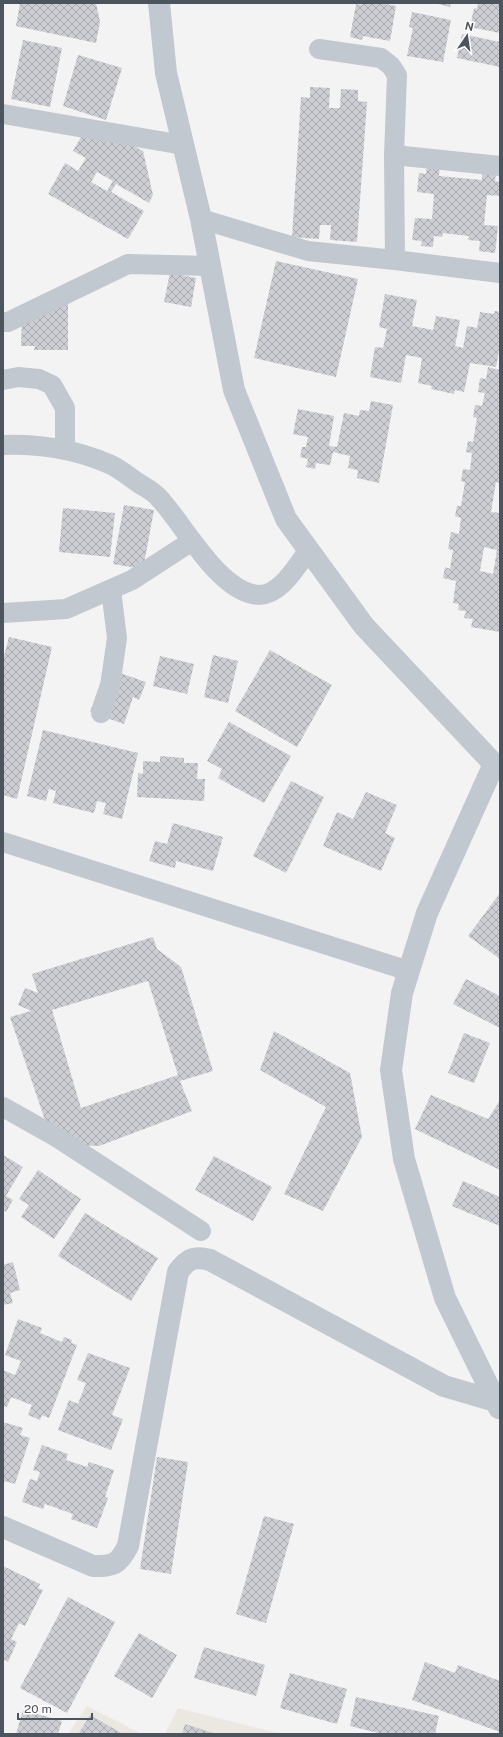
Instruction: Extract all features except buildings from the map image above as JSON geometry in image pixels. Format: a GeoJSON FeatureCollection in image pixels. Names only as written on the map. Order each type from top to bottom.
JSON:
{"type":"FeatureCollection","features":[{"type":"Feature","properties":{"kind":"street"},"geometry":{"type":"LineString","coordinates":[[159,3],[166,73],[201,219],[234,390],[286,519],[364,626],[497,765],[427,913],[402,993],[391,1070],[404,1160],[445,1298],[497,1406]]}},
{"type":"Feature","properties":{"kind":"street"},"geometry":{"type":"LineString","coordinates":[[319,49],[381,58],[391,66],[397,75],[394,155],[395,260]]}},
{"type":"Feature","properties":{"kind":"street"},"geometry":{"type":"LineString","coordinates":[[3,114],[183,145]]}},
{"type":"Feature","properties":{"kind":"street"},"geometry":{"type":"LineString","coordinates":[[394,155],[500,166]]}},
{"type":"Feature","properties":{"kind":"street"},"geometry":{"type":"LineString","coordinates":[[201,219],[308,251],[500,273]]}},
{"type":"Feature","properties":{"kind":"street"},"geometry":{"type":"LineString","coordinates":[[3,322],[8,322],[128,264],[211,266]]}},
{"type":"Feature","properties":{"kind":"street"},"geometry":{"type":"LineString","coordinates":[[3,380],[18,378],[39,379],[52,385],[65,408],[64,450]]}},
{"type":"Feature","properties":{"kind":"street"},"geometry":{"type":"LineString","coordinates":[[3,445],[17,444],[64,450],[110,464],[159,497],[192,541],[224,578],[242,590],[259,595],[273,592],[309,550]]}},
{"type":"Feature","properties":{"kind":"street"},"geometry":{"type":"LineString","coordinates":[[3,614],[66,609],[132,580],[192,541]]}},
{"type":"Feature","properties":{"kind":"street"},"geometry":{"type":"LineString","coordinates":[[101,713],[110,686],[117,638],[111,590]]}},
{"type":"Feature","properties":{"kind":"street"},"geometry":{"type":"LineString","coordinates":[[3,842],[409,971]]}},
{"type":"Feature","properties":{"kind":"street"},"geometry":{"type":"LineString","coordinates":[[3,1107],[58,1138],[201,1231]]}},
{"type":"Feature","properties":{"kind":"street"},"geometry":{"type":"LineString","coordinates":[[3,1527],[92,1566],[108,1566],[121,1560],[128,1546],[178,1272],[186,1261],[198,1257],[210,1260],[444,1386],[497,1406]]}},
{"type":"Feature","properties":{"kind":"shaded area"},"geometry":{"type":"Polygon","coordinates":[[[87,1706],[142,1734],[68,1734],[87,1706]]]}},
{"type":"Feature","properties":{"kind":"shaded area"},"geometry":{"type":"Polygon","coordinates":[[[178,1708],[282,1734],[165,1734],[178,1708]]]}}]}
